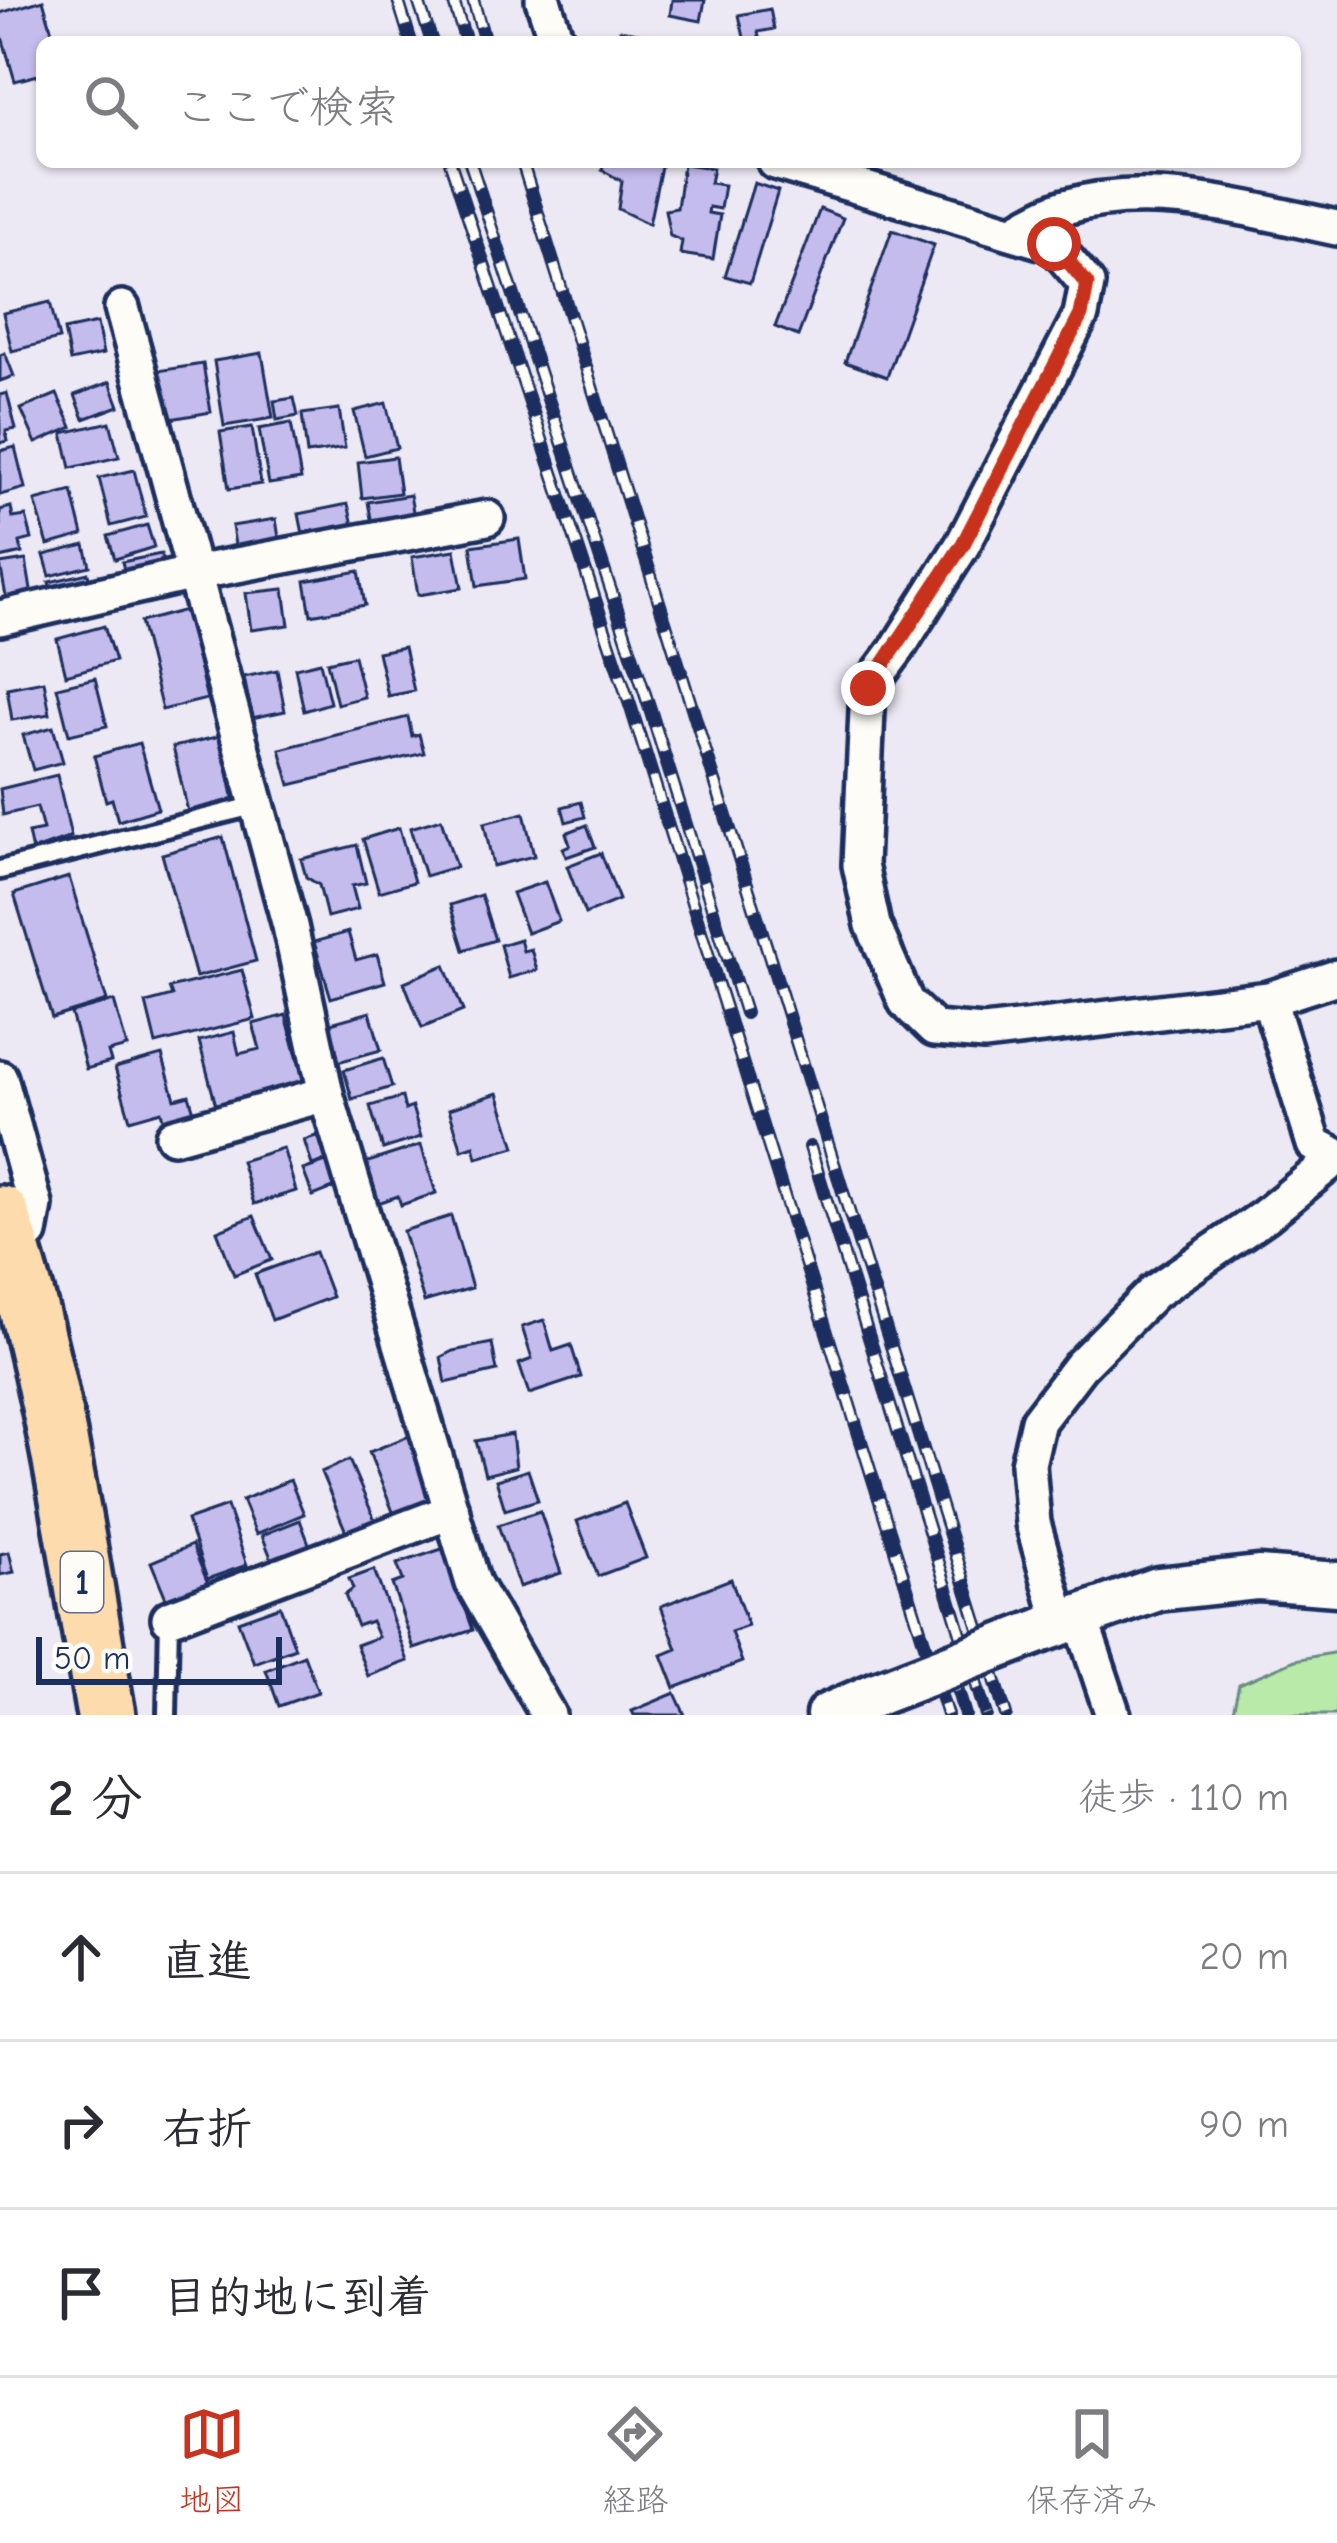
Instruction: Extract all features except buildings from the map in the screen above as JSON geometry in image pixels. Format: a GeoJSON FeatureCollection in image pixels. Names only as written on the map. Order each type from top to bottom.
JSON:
{"type":"FeatureCollection","features":[{"type":"Feature","properties":{"kind":"highway","name":"1"},"geometry":{"type":"LineString","coordinates":[[6,1232],[59,1448],[106,1715]]}},
{"type":"Feature","properties":{"kind":"street"},"geometry":{"type":"LineString","coordinates":[[543,0],[555,36]]}},
{"type":"Feature","properties":{"kind":"street"},"geometry":{"type":"LineString","coordinates":[[795,168],[1054,244],[1087,284],[1081,315],[963,544],[868,688],[860,865],[873,925],[906,1002],[934,1029],[984,1033],[1269,999],[1337,977]]}},
{"type":"Feature","properties":{"kind":"street"},"geometry":{"type":"LineString","coordinates":[[1014,232],[1063,207],[1114,198],[1180,198],[1337,228]]}},
{"type":"Feature","properties":{"kind":"street"},"geometry":{"type":"LineString","coordinates":[[122,308],[290,926],[326,1094],[473,1583],[548,1715]]}},
{"type":"Feature","properties":{"kind":"street"},"geometry":{"type":"LineString","coordinates":[[0,618],[194,573],[487,518]]}},
{"type":"Feature","properties":{"kind":"street"},"geometry":{"type":"LineString","coordinates":[[1113,1715],[1062,1623],[1033,1522],[1028,1464],[1038,1420],[1080,1366],[1154,1292],[1265,1216],[1337,1156],[1314,1144],[1269,999]]}},
{"type":"Feature","properties":{"kind":"street"},"geometry":{"type":"LineString","coordinates":[[0,1078],[35,1205],[30,1233],[6,1232]]}},
{"type":"Feature","properties":{"kind":"street"},"geometry":{"type":"LineString","coordinates":[[173,1136],[326,1094]]}},
{"type":"Feature","properties":{"kind":"street"},"geometry":{"type":"LineString","coordinates":[[169,1618],[452,1511]]}},
{"type":"Feature","properties":{"kind":"street"},"geometry":{"type":"LineString","coordinates":[[828,1715],[1158,1589],[1258,1579],[1337,1584]]}},
{"type":"Feature","properties":{"kind":"lane"},"geometry":{"type":"LineString","coordinates":[[0,870],[257,805]]}},
{"type":"Feature","properties":{"kind":"lane"},"geometry":{"type":"LineString","coordinates":[[167,1715],[169,1618]]}},
{"type":"Feature","properties":{"kind":"green space"},"geometry":{"type":"Polygon","coordinates":[[[1337,1652],[1337,1715],[1232,1715],[1239,1684],[1295,1660],[1337,1652]]]}},
{"type":"Feature","properties":{"kind":"railway"},"geometry":{"type":"LineString","coordinates":[[398,0],[409,36]]}},
{"type":"Feature","properties":{"kind":"railway"},"geometry":{"type":"LineString","coordinates":[[418,0],[430,36]]}},
{"type":"Feature","properties":{"kind":"railway"},"geometry":{"type":"LineString","coordinates":[[453,0],[464,36]]}},
{"type":"Feature","properties":{"kind":"railway"},"geometry":{"type":"LineString","coordinates":[[473,0],[483,36]]}},
{"type":"Feature","properties":{"kind":"railway"},"geometry":{"type":"LineString","coordinates":[[452,168],[631,708],[947,1715]]}},
{"type":"Feature","properties":{"kind":"railway"},"geometry":{"type":"LineString","coordinates":[[472,168],[745,1013]]}},
{"type":"Feature","properties":{"kind":"railway"},"geometry":{"type":"LineString","coordinates":[[524,168],[1006,1715]]}},
{"type":"Feature","properties":{"kind":"railway"},"geometry":{"type":"LineString","coordinates":[[810,1147],[986,1715]]}},
{"type":"Feature","properties":{"kind":"railway"},"geometry":{"type":"LineString","coordinates":[[950,1665],[965,1715]]}},
{"type":"Feature","properties":{"kind":"route"},"geometry":{"type":"LineString","coordinates":[[868,688],[963,544],[1081,315],[1087,284],[1054,244]]}}]}
